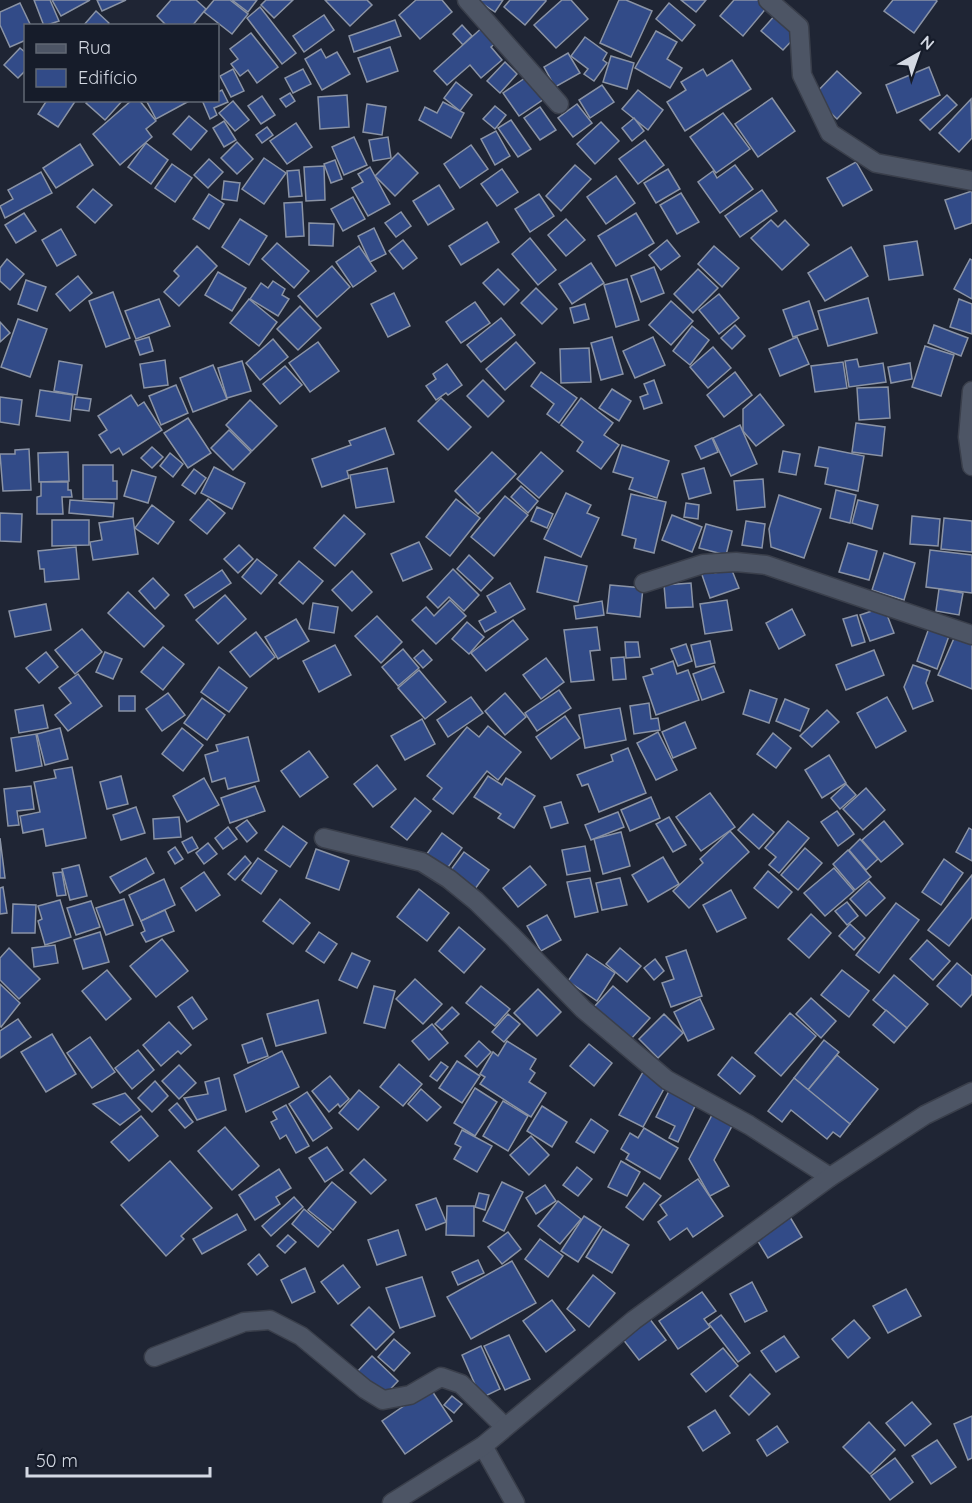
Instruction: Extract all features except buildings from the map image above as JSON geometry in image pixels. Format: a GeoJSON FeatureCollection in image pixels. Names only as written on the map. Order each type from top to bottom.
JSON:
{"type":"FeatureCollection","features":[{"type":"Feature","properties":{"kind":"street"},"geometry":{"type":"LineString","coordinates":[[467,0],[559,104]]}},
{"type":"Feature","properties":{"kind":"street"},"geometry":{"type":"LineString","coordinates":[[768,0],[799,27],[802,75],[830,133],[876,163],[972,181]]}},
{"type":"Feature","properties":{"kind":"street"},"geometry":{"type":"LineString","coordinates":[[972,391],[968,437],[972,466]]}},
{"type":"Feature","properties":{"kind":"street"},"geometry":{"type":"LineString","coordinates":[[644,583],[703,564],[736,562],[766,565],[972,634]]}},
{"type":"Feature","properties":{"kind":"street"},"geometry":{"type":"LineString","coordinates":[[324,838],[422,862],[448,879],[484,908],[583,1009],[667,1080],[749,1125],[830,1177]]}},
{"type":"Feature","properties":{"kind":"street"},"geometry":{"type":"LineString","coordinates":[[392,1503],[483,1446],[634,1320],[830,1177],[926,1115],[972,1092]]}},
{"type":"Feature","properties":{"kind":"street"},"geometry":{"type":"LineString","coordinates":[[154,1358],[244,1322],[270,1320],[302,1336],[365,1389],[383,1400],[411,1395],[441,1377],[461,1384],[506,1427]]}},
{"type":"Feature","properties":{"kind":"street"},"geometry":{"type":"LineString","coordinates":[[483,1446],[515,1503]]}}]}
